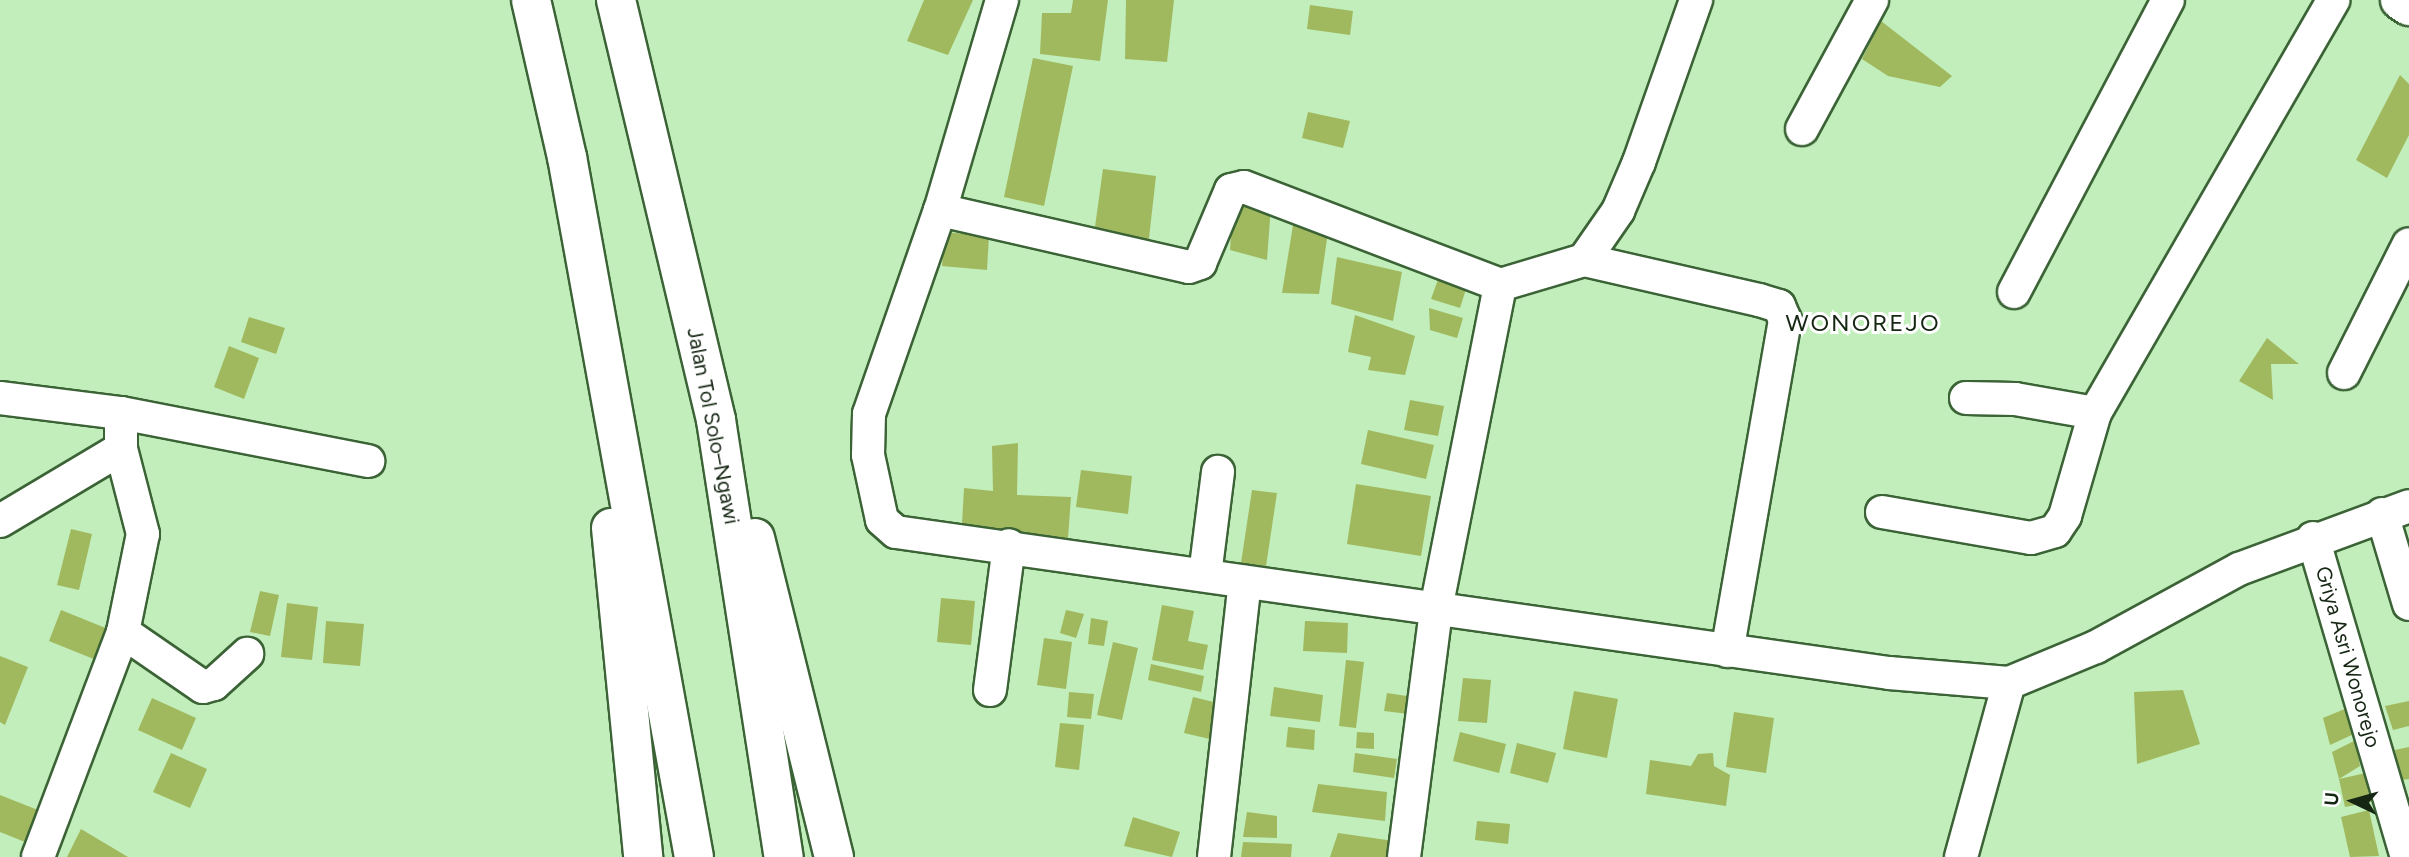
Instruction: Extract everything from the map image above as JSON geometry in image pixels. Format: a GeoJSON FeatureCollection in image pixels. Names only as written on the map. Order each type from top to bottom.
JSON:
{"type":"FeatureCollection","features":[{"type":"Feature","properties":{"kind":"main road"},"geometry":{"type":"LineString","coordinates":[[531,0],[586,265],[694,857]]}},
{"type":"Feature","properties":{"kind":"main road","name":"Jalan Tol Solo–Ngawi"},"geometry":{"type":"LineString","coordinates":[[616,0],[716,420],[784,857]]}},
{"type":"Feature","properties":{"kind":"main road"},"geometry":{"type":"LineString","coordinates":[[2400,0],[2409,6]]}},
{"type":"Feature","properties":{"kind":"main road"},"geometry":{"type":"LineString","coordinates":[[586,265],[643,857]]}},
{"type":"Feature","properties":{"kind":"main road"},"geometry":{"type":"LineString","coordinates":[[716,420],[764,565],[834,857]]}},
{"type":"Feature","properties":{"kind":"street"},"geometry":{"type":"LineString","coordinates":[[1002,0],[940,210],[876,388],[868,455],[882,520],[889,527],[1245,582],[1727,651],[2009,683],[2096,647],[2239,569],[2313,538],[2396,510],[2409,604]]}},
{"type":"Feature","properties":{"kind":"street"},"geometry":{"type":"LineString","coordinates":[[1584,261],[1618,211],[1639,162],[1696,0]]}},
{"type":"Feature","properties":{"kind":"street"},"geometry":{"type":"LineString","coordinates":[[1802,129],[1872,0]]}},
{"type":"Feature","properties":{"kind":"street"},"geometry":{"type":"LineString","coordinates":[[2014,292],[2168,0]]}},
{"type":"Feature","properties":{"kind":"street"},"geometry":{"type":"LineString","coordinates":[[1882,512],[2047,536],[2065,516],[2095,413],[2333,0]]}},
{"type":"Feature","properties":{"kind":"street"},"geometry":{"type":"LineString","coordinates":[[940,210],[1189,267],[1200,263],[1231,190],[1244,187],[1500,285],[1584,261],[1779,306],[1785,320],[1727,651]]}},
{"type":"Feature","properties":{"kind":"street"},"geometry":{"type":"LineString","coordinates":[[2344,373],[2409,244]]}},
{"type":"Feature","properties":{"kind":"street"},"geometry":{"type":"LineString","coordinates":[[1404,857],[1436,609],[1500,285]]}},
{"type":"Feature","properties":{"kind":"street"},"geometry":{"type":"LineString","coordinates":[[0,398],[121,413],[368,461]]}},
{"type":"Feature","properties":{"kind":"street"},"geometry":{"type":"LineString","coordinates":[[1966,398],[2015,399],[2095,413]]}},
{"type":"Feature","properties":{"kind":"street"},"geometry":{"type":"LineString","coordinates":[[38,857],[123,632],[143,534],[121,449],[121,413]]}},
{"type":"Feature","properties":{"kind":"street"},"geometry":{"type":"LineString","coordinates":[[0,521],[121,449]]}},
{"type":"Feature","properties":{"kind":"street"},"geometry":{"type":"LineString","coordinates":[[1205,575],[1218,472]]}},
{"type":"Feature","properties":{"kind":"street","name":"Griya Asri Wonorejo"},"geometry":{"type":"LineString","coordinates":[[2313,538],[2407,857]]}},
{"type":"Feature","properties":{"kind":"street"},"geometry":{"type":"LineString","coordinates":[[990,690],[1009,545]]}},
{"type":"Feature","properties":{"kind":"street"},"geometry":{"type":"LineString","coordinates":[[1214,857],[1245,582]]}},
{"type":"Feature","properties":{"kind":"street"},"geometry":{"type":"LineString","coordinates":[[123,632],[203,687],[214,684],[247,654]]}},
{"type":"Feature","properties":{"kind":"street"},"geometry":{"type":"LineString","coordinates":[[1961,857],[2009,683]]}},
{"type":"Feature","properties":{"kind":"building"},"geometry":{"type":"Polygon","coordinates":[[[924,0],[973,0],[948,55],[907,41],[924,0]]]}},
{"type":"Feature","properties":{"kind":"building"},"geometry":{"type":"Polygon","coordinates":[[[1073,0],[1108,0],[1100,61],[1040,54],[1042,13],[1071,13],[1073,0]]]}},
{"type":"Feature","properties":{"kind":"building"},"geometry":{"type":"Polygon","coordinates":[[[1126,0],[1174,0],[1167,62],[1125,59],[1126,0]]]}},
{"type":"Feature","properties":{"kind":"building"},"geometry":{"type":"Polygon","coordinates":[[[1310,5],[1353,11],[1350,35],[1307,29],[1310,5]]]}},
{"type":"Feature","properties":{"kind":"building"},"geometry":{"type":"Polygon","coordinates":[[[1881,21],[1952,76],[1940,87],[1888,76],[1862,59],[1881,21]]]}},
{"type":"Feature","properties":{"kind":"building"},"geometry":{"type":"Polygon","coordinates":[[[1033,58],[1073,66],[1044,206],[1004,197],[1033,58]]]}},
{"type":"Feature","properties":{"kind":"building"},"geometry":{"type":"Polygon","coordinates":[[[2400,75],[2409,84],[2409,135],[2387,178],[2356,160],[2400,75]]]}},
{"type":"Feature","properties":{"kind":"building"},"geometry":{"type":"Polygon","coordinates":[[[1308,112],[1350,121],[1343,148],[1302,138],[1308,112]]]}},
{"type":"Feature","properties":{"kind":"building"},"geometry":{"type":"Polygon","coordinates":[[[1103,169],[1156,176],[1148,247],[1094,234],[1103,169]]]}},
{"type":"Feature","properties":{"kind":"building"},"geometry":{"type":"Polygon","coordinates":[[[1233,201],[1271,206],[1267,260],[1230,250],[1233,201]]]}},
{"type":"Feature","properties":{"kind":"building"},"geometry":{"type":"Polygon","coordinates":[[[1294,219],[1329,225],[1319,294],[1282,293],[1294,219]]]}},
{"type":"Feature","properties":{"kind":"building"},"geometry":{"type":"Polygon","coordinates":[[[945,232],[989,236],[987,270],[942,266],[945,232]]]}},
{"type":"Feature","properties":{"kind":"building"},"geometry":{"type":"Polygon","coordinates":[[[1337,257],[1402,272],[1393,321],[1331,304],[1337,257]]]}},
{"type":"Feature","properties":{"kind":"building"},"geometry":{"type":"Polygon","coordinates":[[[1440,274],[1468,283],[1460,308],[1431,299],[1440,274]]]}},
{"type":"Feature","properties":{"kind":"building"},"geometry":{"type":"Polygon","coordinates":[[[1429,308],[1463,318],[1457,338],[1430,330],[1429,308]]]}},
{"type":"Feature","properties":{"kind":"building"},"geometry":{"type":"Polygon","coordinates":[[[1355,315],[1415,336],[1405,375],[1368,370],[1371,357],[1348,352],[1355,315]]]}},
{"type":"Feature","properties":{"kind":"building"},"geometry":{"type":"Polygon","coordinates":[[[249,317],[285,328],[276,354],[241,342],[249,317]]]}},
{"type":"Feature","properties":{"kind":"building"},"geometry":{"type":"Polygon","coordinates":[[[2267,338],[2299,364],[2271,364],[2273,400],[2239,381],[2267,338]]]}},
{"type":"Feature","properties":{"kind":"building"},"geometry":{"type":"Polygon","coordinates":[[[229,346],[259,358],[244,399],[214,387],[229,346]]]}},
{"type":"Feature","properties":{"kind":"building"},"geometry":{"type":"Polygon","coordinates":[[[1410,400],[1444,406],[1438,436],[1404,430],[1410,400]]]}},
{"type":"Feature","properties":{"kind":"building"},"geometry":{"type":"Polygon","coordinates":[[[1368,430],[1434,445],[1426,479],[1361,464],[1368,430]]]}},
{"type":"Feature","properties":{"kind":"building"},"geometry":{"type":"Polygon","coordinates":[[[1018,443],[1017,495],[1071,497],[1068,538],[962,524],[964,488],[993,491],[992,446],[1018,443]]]}},
{"type":"Feature","properties":{"kind":"building"},"geometry":{"type":"Polygon","coordinates":[[[1081,470],[1132,476],[1128,514],[1076,507],[1081,470]]]}},
{"type":"Feature","properties":{"kind":"building"},"geometry":{"type":"Polygon","coordinates":[[[1356,484],[1431,496],[1421,556],[1347,544],[1356,484]]]}},
{"type":"Feature","properties":{"kind":"building"},"geometry":{"type":"Polygon","coordinates":[[[1252,490],[1277,493],[1266,566],[1241,563],[1252,490]]]}},
{"type":"Feature","properties":{"kind":"building"},"geometry":{"type":"Polygon","coordinates":[[[71,529],[92,534],[79,590],[57,585],[71,529]]]}},
{"type":"Feature","properties":{"kind":"building"},"geometry":{"type":"Polygon","coordinates":[[[260,591],[279,595],[270,636],[250,632],[260,591]]]}},
{"type":"Feature","properties":{"kind":"building"},"geometry":{"type":"Polygon","coordinates":[[[941,598],[975,601],[971,645],[937,642],[941,598]]]}},
{"type":"Feature","properties":{"kind":"building"},"geometry":{"type":"Polygon","coordinates":[[[287,603],[318,607],[312,660],[281,657],[287,603]]]}},
{"type":"Feature","properties":{"kind":"building"},"geometry":{"type":"Polygon","coordinates":[[[1162,605],[1194,611],[1188,641],[1208,645],[1203,670],[1152,660],[1162,605]]]}},
{"type":"Feature","properties":{"kind":"building"},"geometry":{"type":"Polygon","coordinates":[[[61,610],[113,631],[101,662],[49,641],[61,610]]]}},
{"type":"Feature","properties":{"kind":"building"},"geometry":{"type":"Polygon","coordinates":[[[1066,610],[1084,614],[1076,638],[1060,633],[1066,610]]]}},
{"type":"Feature","properties":{"kind":"building"},"geometry":{"type":"Polygon","coordinates":[[[1091,618],[1108,621],[1104,646],[1088,644],[1091,618]]]}},
{"type":"Feature","properties":{"kind":"building"},"geometry":{"type":"Polygon","coordinates":[[[326,621],[364,624],[360,666],[323,663],[326,621]]]}},
{"type":"Feature","properties":{"kind":"building"},"geometry":{"type":"Polygon","coordinates":[[[1305,621],[1348,623],[1347,653],[1303,651],[1305,621]]]}},
{"type":"Feature","properties":{"kind":"building"},"geometry":{"type":"Polygon","coordinates":[[[1044,638],[1072,642],[1066,689],[1037,685],[1044,638]]]}},
{"type":"Feature","properties":{"kind":"building"},"geometry":{"type":"Polygon","coordinates":[[[1113,642],[1138,648],[1122,720],[1097,715],[1113,642]]]}},
{"type":"Feature","properties":{"kind":"building"},"geometry":{"type":"Polygon","coordinates":[[[0,656],[28,667],[5,725],[0,722],[0,656]]]}},
{"type":"Feature","properties":{"kind":"building"},"geometry":{"type":"Polygon","coordinates":[[[1346,660],[1364,662],[1356,728],[1339,726],[1346,660]]]}},
{"type":"Feature","properties":{"kind":"building"},"geometry":{"type":"Polygon","coordinates":[[[1151,664],[1204,676],[1201,692],[1148,680],[1151,664]]]}},
{"type":"Feature","properties":{"kind":"building"},"geometry":{"type":"Polygon","coordinates":[[[1463,678],[1491,680],[1487,723],[1458,721],[1463,678]]]}},
{"type":"Feature","properties":{"kind":"building"},"geometry":{"type":"Polygon","coordinates":[[[1274,687],[1323,695],[1320,722],[1270,716],[1274,687]]]}},
{"type":"Feature","properties":{"kind":"building"},"geometry":{"type":"Polygon","coordinates":[[[2183,690],[2200,744],[2137,764],[2134,692],[2183,690]]]}},
{"type":"Feature","properties":{"kind":"building"},"geometry":{"type":"Polygon","coordinates":[[[1574,691],[1618,699],[1607,758],[1563,749],[1574,691]]]}},
{"type":"Feature","properties":{"kind":"building"},"geometry":{"type":"Polygon","coordinates":[[[1069,692],[1094,694],[1091,719],[1067,717],[1069,692]]]}},
{"type":"Feature","properties":{"kind":"building"},"geometry":{"type":"Polygon","coordinates":[[[1387,693],[1420,698],[1417,715],[1384,711],[1387,693]]]}},
{"type":"Feature","properties":{"kind":"building"},"geometry":{"type":"Polygon","coordinates":[[[1193,697],[1222,704],[1214,740],[1184,733],[1193,697]]]}},
{"type":"Feature","properties":{"kind":"building"},"geometry":{"type":"Polygon","coordinates":[[[152,698],[196,718],[182,750],[138,730],[152,698]]]}},
{"type":"Feature","properties":{"kind":"building"},"geometry":{"type":"Polygon","coordinates":[[[2409,701],[2409,726],[2393,730],[2385,706],[2409,701]]]}},
{"type":"Feature","properties":{"kind":"building"},"geometry":{"type":"Polygon","coordinates":[[[2347,708],[2354,734],[2330,745],[2323,718],[2347,708]]]}},
{"type":"Feature","properties":{"kind":"building"},"geometry":{"type":"Polygon","coordinates":[[[1734,712],[1774,718],[1766,773],[1726,767],[1734,712]]]}},
{"type":"Feature","properties":{"kind":"building"},"geometry":{"type":"Polygon","coordinates":[[[1060,723],[1084,725],[1079,770],[1055,767],[1060,723]]]}},
{"type":"Feature","properties":{"kind":"building"},"geometry":{"type":"Polygon","coordinates":[[[1288,727],[1315,730],[1314,750],[1286,747],[1288,727]]]}},
{"type":"Feature","properties":{"kind":"building"},"geometry":{"type":"Polygon","coordinates":[[[1357,732],[1374,733],[1374,749],[1356,748],[1357,732]]]}},
{"type":"Feature","properties":{"kind":"building"},"geometry":{"type":"Polygon","coordinates":[[[1460,732],[1506,744],[1499,773],[1453,761],[1460,732]]]}},
{"type":"Feature","properties":{"kind":"building"},"geometry":{"type":"Polygon","coordinates":[[[2356,740],[2360,766],[2339,779],[2332,752],[2356,740]]]}},
{"type":"Feature","properties":{"kind":"building"},"geometry":{"type":"Polygon","coordinates":[[[1517,743],[1556,753],[1548,783],[1510,773],[1517,743]]]}},
{"type":"Feature","properties":{"kind":"building"},"geometry":{"type":"Polygon","coordinates":[[[2409,747],[2409,779],[2401,780],[2395,750],[2409,747]]]}},
{"type":"Feature","properties":{"kind":"building"},"geometry":{"type":"Polygon","coordinates":[[[171,753],[207,769],[190,808],[153,792],[171,753]]]}},
{"type":"Feature","properties":{"kind":"building"},"geometry":{"type":"Polygon","coordinates":[[[1355,753],[1397,759],[1394,778],[1353,772],[1355,753]]]}},
{"type":"Feature","properties":{"kind":"building"},"geometry":{"type":"Polygon","coordinates":[[[1713,753],[1714,766],[1730,775],[1726,806],[1646,794],[1650,760],[1691,766],[1698,754],[1713,753]]]}},
{"type":"Feature","properties":{"kind":"building"},"geometry":{"type":"Polygon","coordinates":[[[2366,773],[2371,802],[2345,807],[2339,779],[2366,773]]]}},
{"type":"Feature","properties":{"kind":"building"},"geometry":{"type":"Polygon","coordinates":[[[1318,784],[1387,792],[1385,821],[1312,812],[1318,784]]]}},
{"type":"Feature","properties":{"kind":"building"},"geometry":{"type":"Polygon","coordinates":[[[0,795],[43,812],[30,844],[0,832],[0,795]]]}},
{"type":"Feature","properties":{"kind":"building"},"geometry":{"type":"Polygon","coordinates":[[[2369,810],[2379,856],[2350,857],[2341,817],[2369,810]]]}},
{"type":"Feature","properties":{"kind":"building"},"geometry":{"type":"Polygon","coordinates":[[[1247,812],[1277,816],[1277,838],[1243,837],[1247,812]]]}},
{"type":"Feature","properties":{"kind":"building"},"geometry":{"type":"Polygon","coordinates":[[[1133,817],[1180,832],[1172,857],[1124,846],[1133,817]]]}},
{"type":"Feature","properties":{"kind":"building"},"geometry":{"type":"Polygon","coordinates":[[[1477,821],[1510,824],[1508,844],[1475,840],[1477,821]]]}},
{"type":"Feature","properties":{"kind":"building"},"geometry":{"type":"Polygon","coordinates":[[[81,829],[128,857],[67,857],[81,829]]]}},
{"type":"Feature","properties":{"kind":"building"},"geometry":{"type":"Polygon","coordinates":[[[1338,833],[1394,841],[1392,857],[1330,857],[1338,833]]]}},
{"type":"Feature","properties":{"kind":"building"},"geometry":{"type":"Polygon","coordinates":[[[1243,842],[1292,844],[1291,857],[1241,857],[1243,842]]]}},
{"type":"Feature","properties":{"kind":"district","name":"WONOREJO"},"geometry":{"type":"Point","coordinates":[1863,323]}}]}
